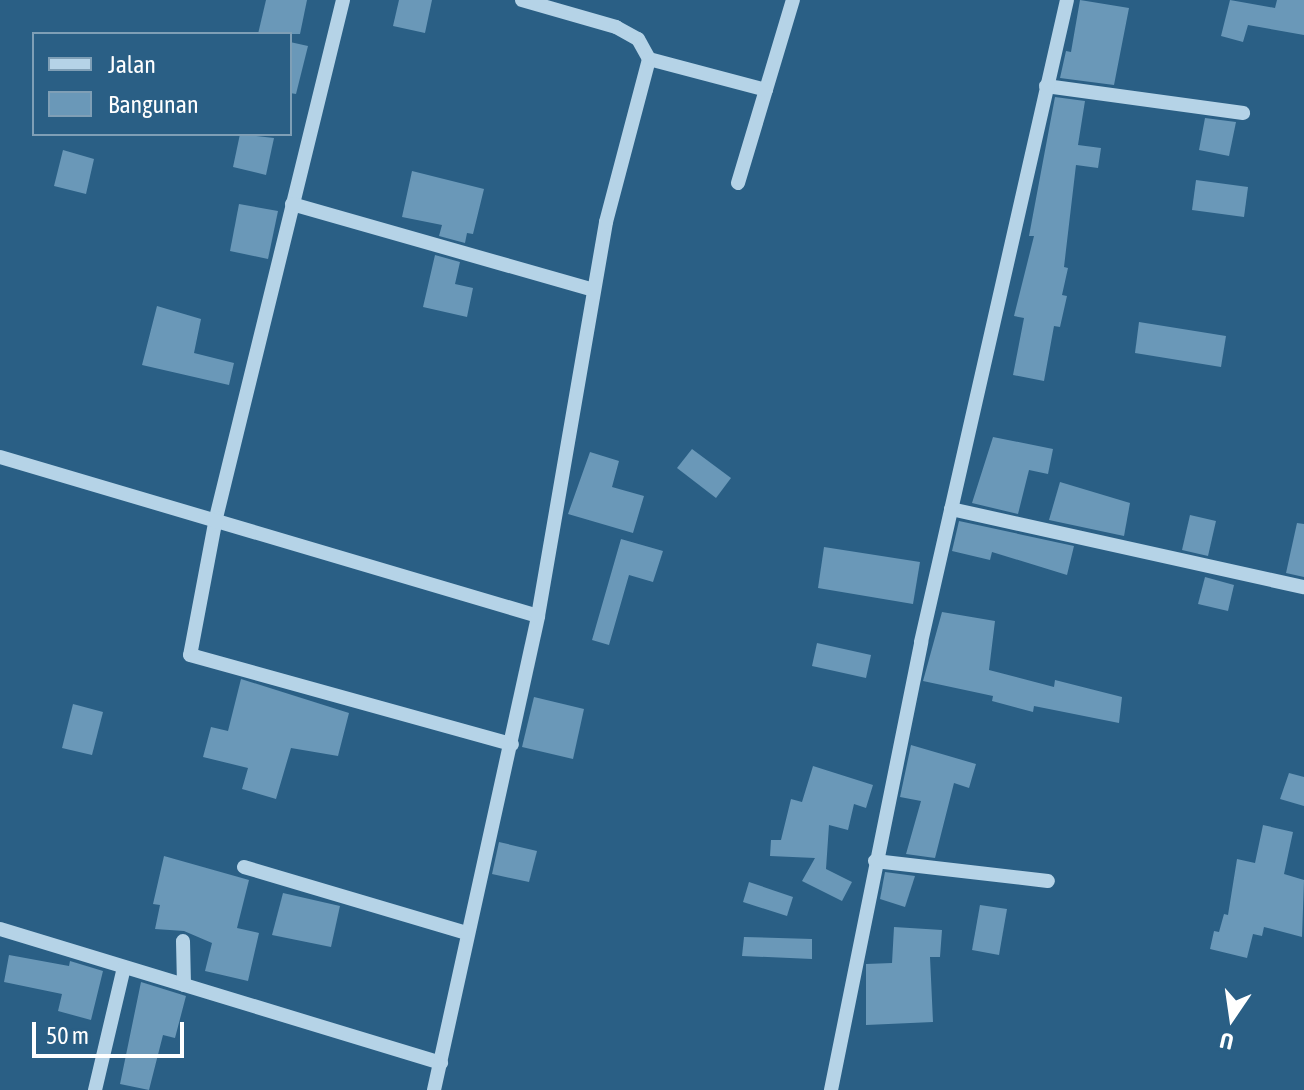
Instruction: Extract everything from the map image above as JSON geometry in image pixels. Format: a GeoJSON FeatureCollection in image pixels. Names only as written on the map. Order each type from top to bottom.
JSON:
{"type":"FeatureCollection","features":[{"type":"Feature","properties":{"kind":"street"},"geometry":{"type":"LineString","coordinates":[[343,0],[216,518],[190,655],[512,744]]}},
{"type":"Feature","properties":{"kind":"street"},"geometry":{"type":"LineString","coordinates":[[434,1090],[538,616],[593,290],[649,59],[638,39],[616,27],[522,0]]}},
{"type":"Feature","properties":{"kind":"street"},"geometry":{"type":"LineString","coordinates":[[738,183],[793,0]]}},
{"type":"Feature","properties":{"kind":"street"},"geometry":{"type":"LineString","coordinates":[[831,1090],[875,861],[951,509],[1067,0]]}},
{"type":"Feature","properties":{"kind":"street"},"geometry":{"type":"LineString","coordinates":[[649,59],[766,90]]}},
{"type":"Feature","properties":{"kind":"street"},"geometry":{"type":"LineString","coordinates":[[1046,86],[1243,113]]}},
{"type":"Feature","properties":{"kind":"street"},"geometry":{"type":"LineString","coordinates":[[292,204],[593,290]]}},
{"type":"Feature","properties":{"kind":"street"},"geometry":{"type":"LineString","coordinates":[[0,457],[216,518],[538,616]]}},
{"type":"Feature","properties":{"kind":"street"},"geometry":{"type":"LineString","coordinates":[[951,509],[1304,587]]}},
{"type":"Feature","properties":{"kind":"street"},"geometry":{"type":"LineString","coordinates":[[875,861],[1048,881]]}},
{"type":"Feature","properties":{"kind":"street"},"geometry":{"type":"LineString","coordinates":[[244,867],[467,933]]}},
{"type":"Feature","properties":{"kind":"street"},"geometry":{"type":"LineString","coordinates":[[0,929],[441,1063]]}},
{"type":"Feature","properties":{"kind":"street"},"geometry":{"type":"LineString","coordinates":[[183,941],[184,985]]}},
{"type":"Feature","properties":{"kind":"street"},"geometry":{"type":"LineString","coordinates":[[95,1090],[124,967]]}},
{"type":"Feature","properties":{"kind":"building"},"geometry":{"type":"Polygon","coordinates":[[[266,0],[307,0],[300,34],[258,32],[266,0]]]}},
{"type":"Feature","properties":{"kind":"building"},"geometry":{"type":"Polygon","coordinates":[[[399,0],[432,0],[425,33],[393,26],[399,0]]]}},
{"type":"Feature","properties":{"kind":"building"},"geometry":{"type":"Polygon","coordinates":[[[1080,0],[1129,8],[1114,85],[1060,78],[1066,51],[1071,52],[1080,0]]]}},
{"type":"Feature","properties":{"kind":"building"},"geometry":{"type":"Polygon","coordinates":[[[1230,0],[1275,8],[1277,0],[1304,0],[1304,35],[1248,25],[1243,42],[1221,36],[1230,0]]]}},
{"type":"Feature","properties":{"kind":"building"},"geometry":{"type":"Polygon","coordinates":[[[292,42],[308,46],[296,94],[292,93],[292,42]]]}},
{"type":"Feature","properties":{"kind":"building"},"geometry":{"type":"Polygon","coordinates":[[[1055,97],[1085,101],[1078,145],[1101,148],[1098,168],[1076,165],[1064,267],[1068,268],[1062,295],[1067,296],[1060,327],[1054,326],[1044,381],[1013,375],[1024,318],[1014,316],[1034,236],[1029,236],[1055,97]]]}},
{"type":"Feature","properties":{"kind":"building"},"geometry":{"type":"Polygon","coordinates":[[[1205,118],[1236,122],[1229,156],[1199,150],[1205,118]]]}},
{"type":"Feature","properties":{"kind":"building"},"geometry":{"type":"Polygon","coordinates":[[[240,136],[274,138],[266,175],[233,167],[240,136]]]}},
{"type":"Feature","properties":{"kind":"building"},"geometry":{"type":"Polygon","coordinates":[[[63,150],[94,159],[86,194],[54,186],[63,150]]]}},
{"type":"Feature","properties":{"kind":"building"},"geometry":{"type":"Polygon","coordinates":[[[412,171],[484,189],[473,234],[467,233],[465,243],[439,236],[442,225],[402,217],[412,171]]]}},
{"type":"Feature","properties":{"kind":"building"},"geometry":{"type":"Polygon","coordinates":[[[1196,180],[1248,187],[1244,217],[1192,210],[1196,180]]]}},
{"type":"Feature","properties":{"kind":"building"},"geometry":{"type":"Polygon","coordinates":[[[239,204],[278,211],[268,259],[230,251],[239,204]]]}},
{"type":"Feature","properties":{"kind":"building"},"geometry":{"type":"Polygon","coordinates":[[[435,255],[460,262],[455,284],[473,288],[467,317],[423,307],[435,255]]]}},
{"type":"Feature","properties":{"kind":"building"},"geometry":{"type":"Polygon","coordinates":[[[157,306],[201,319],[194,353],[234,363],[229,385],[142,365],[157,306]]]}},
{"type":"Feature","properties":{"kind":"building"},"geometry":{"type":"Polygon","coordinates":[[[1139,322],[1226,336],[1221,367],[1135,353],[1139,322]]]}},
{"type":"Feature","properties":{"kind":"building"},"geometry":{"type":"Polygon","coordinates":[[[993,437],[1053,449],[1048,474],[1029,470],[1018,514],[972,503],[993,437]]]}},
{"type":"Feature","properties":{"kind":"building"},"geometry":{"type":"Polygon","coordinates":[[[692,449],[731,478],[716,498],[677,468],[692,449]]]}},
{"type":"Feature","properties":{"kind":"building"},"geometry":{"type":"Polygon","coordinates":[[[590,452],[619,461],[612,487],[644,496],[633,533],[568,514],[590,452]]]}},
{"type":"Feature","properties":{"kind":"building"},"geometry":{"type":"Polygon","coordinates":[[[1060,482],[1130,503],[1124,536],[1049,520],[1060,482]]]}},
{"type":"Feature","properties":{"kind":"building"},"geometry":{"type":"Polygon","coordinates":[[[1190,515],[1216,521],[1208,556],[1182,550],[1190,515]]]}},
{"type":"Feature","properties":{"kind":"building"},"geometry":{"type":"Polygon","coordinates":[[[959,521],[1074,546],[1067,575],[992,552],[990,560],[952,551],[959,521]]]}},
{"type":"Feature","properties":{"kind":"building"},"geometry":{"type":"Polygon","coordinates":[[[1297,523],[1304,524],[1304,577],[1286,573],[1297,523]]]}},
{"type":"Feature","properties":{"kind":"building"},"geometry":{"type":"Polygon","coordinates":[[[621,539],[663,551],[653,582],[629,575],[609,645],[592,640],[621,539]]]}},
{"type":"Feature","properties":{"kind":"building"},"geometry":{"type":"Polygon","coordinates":[[[824,547],[920,562],[913,604],[818,588],[824,547]]]}},
{"type":"Feature","properties":{"kind":"building"},"geometry":{"type":"Polygon","coordinates":[[[1205,577],[1234,585],[1228,611],[1198,604],[1205,577]]]}},
{"type":"Feature","properties":{"kind":"building"},"geometry":{"type":"Polygon","coordinates":[[[942,612],[995,621],[989,670],[1054,687],[1055,680],[1122,697],[1119,723],[1034,706],[1033,712],[992,701],[993,696],[923,681],[942,612]]]}},
{"type":"Feature","properties":{"kind":"building"},"geometry":{"type":"Polygon","coordinates":[[[817,643],[871,655],[866,678],[812,666],[817,643]]]}},
{"type":"Feature","properties":{"kind":"building"},"geometry":{"type":"Polygon","coordinates":[[[241,679],[349,713],[338,756],[291,748],[276,799],[242,789],[248,768],[203,757],[211,727],[228,731],[241,679]]]}},
{"type":"Feature","properties":{"kind":"building"},"geometry":{"type":"Polygon","coordinates":[[[534,697],[584,709],[573,759],[522,747],[534,697]]]}},
{"type":"Feature","properties":{"kind":"building"},"geometry":{"type":"Polygon","coordinates":[[[73,704],[103,712],[92,755],[62,748],[73,704]]]}},
{"type":"Feature","properties":{"kind":"building"},"geometry":{"type":"Polygon","coordinates":[[[911,745],[976,764],[969,788],[954,783],[935,858],[906,854],[921,801],[900,797],[911,745]]]}},
{"type":"Feature","properties":{"kind":"building"},"geometry":{"type":"Polygon","coordinates":[[[813,766],[873,785],[866,808],[854,804],[848,830],[829,825],[826,869],[852,882],[842,901],[802,881],[815,858],[770,856],[771,840],[781,840],[791,799],[802,802],[813,766]]]}},
{"type":"Feature","properties":{"kind":"building"},"geometry":{"type":"Polygon","coordinates":[[[1289,773],[1304,777],[1304,806],[1280,799],[1289,773]]]}},
{"type":"Feature","properties":{"kind":"building"},"geometry":{"type":"Polygon","coordinates":[[[1263,825],[1293,832],[1284,874],[1304,880],[1302,937],[1264,927],[1262,936],[1253,934],[1247,958],[1210,949],[1214,931],[1219,932],[1224,914],[1228,915],[1237,859],[1255,863],[1263,825]]]}},
{"type":"Feature","properties":{"kind":"building"},"geometry":{"type":"Polygon","coordinates":[[[499,842],[537,851],[529,882],[492,874],[499,842]]]}},
{"type":"Feature","properties":{"kind":"building"},"geometry":{"type":"Polygon","coordinates":[[[164,856],[249,880],[237,928],[259,933],[248,981],[205,971],[212,943],[184,931],[155,929],[160,905],[153,904],[164,856]]]}},
{"type":"Feature","properties":{"kind":"building"},"geometry":{"type":"Polygon","coordinates":[[[885,872],[915,876],[905,907],[880,899],[885,872]]]}},
{"type":"Feature","properties":{"kind":"building"},"geometry":{"type":"Polygon","coordinates":[[[749,882],[793,897],[787,916],[743,902],[749,882]]]}},
{"type":"Feature","properties":{"kind":"building"},"geometry":{"type":"Polygon","coordinates":[[[283,893],[340,906],[331,947],[272,935],[283,893]]]}},
{"type":"Feature","properties":{"kind":"building"},"geometry":{"type":"Polygon","coordinates":[[[980,905],[1007,909],[999,955],[972,950],[980,905]]]}},
{"type":"Feature","properties":{"kind":"building"},"geometry":{"type":"Polygon","coordinates":[[[894,927],[942,930],[940,957],[930,957],[933,1022],[866,1025],[866,964],[892,963],[894,927]]]}},
{"type":"Feature","properties":{"kind":"building"},"geometry":{"type":"Polygon","coordinates":[[[744,937],[812,939],[812,959],[742,956],[744,937]]]}},
{"type":"Feature","properties":{"kind":"building"},"geometry":{"type":"Polygon","coordinates":[[[9,955],[69,966],[70,961],[103,971],[91,1020],[58,1011],[62,994],[4,982],[9,955]]]}},
{"type":"Feature","properties":{"kind":"building"},"geometry":{"type":"Polygon","coordinates":[[[141,982],[186,996],[175,1038],[163,1035],[149,1090],[120,1084],[141,982]]]}}]}
